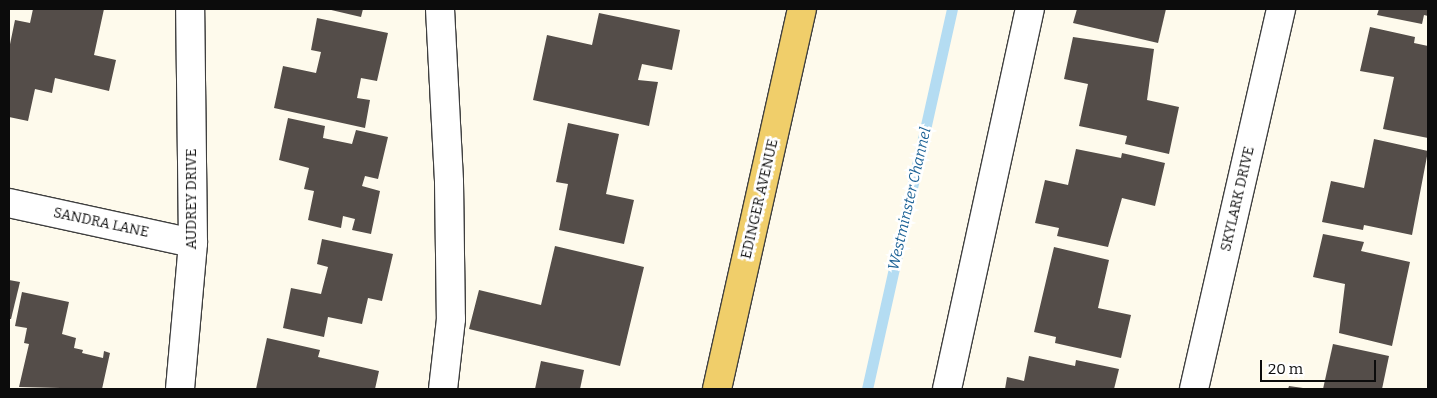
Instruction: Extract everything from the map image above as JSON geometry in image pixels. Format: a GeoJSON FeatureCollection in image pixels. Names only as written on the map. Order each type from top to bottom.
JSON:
{"type":"FeatureCollection","features":[{"type":"Feature","properties":{"kind":"main road","name":"EDINGER AVENUE"},"geometry":{"type":"LineString","coordinates":[[717,389],[802,9]]}},
{"type":"Feature","properties":{"kind":"street","name":"AUDREY DRIVE"},"geometry":{"type":"LineString","coordinates":[[180,389],[193,243],[190,9]]}},
{"type":"Feature","properties":{"kind":"street"},"geometry":{"type":"LineString","coordinates":[[440,9],[449,182],[451,300],[442,389]]}},
{"type":"Feature","properties":{"kind":"street"},"geometry":{"type":"LineString","coordinates":[[947,389],[1030,9]]}},
{"type":"Feature","properties":{"kind":"street","name":"SKYLARK DRIVE"},"geometry":{"type":"LineString","coordinates":[[1194,389],[1281,9]]}},
{"type":"Feature","properties":{"kind":"street","name":"SANDRA LANE"},"geometry":{"type":"LineString","coordinates":[[9,203],[193,243]]}},
{"type":"Feature","properties":{"kind":"building"},"geometry":{"type":"Polygon","coordinates":[[[33,9],[104,9],[94,55],[116,60],[109,91],[55,78],[52,93],[35,89],[28,121],[9,117],[9,49],[15,20],[30,23],[33,9]]]}},
{"type":"Feature","properties":{"kind":"building"},"geometry":{"type":"Polygon","coordinates":[[[327,9],[363,9],[361,17],[327,9]]]}},
{"type":"Feature","properties":{"kind":"building"},"geometry":{"type":"Polygon","coordinates":[[[1077,9],[1166,9],[1158,43],[1073,23],[1077,9]]]}},
{"type":"Feature","properties":{"kind":"building"},"geometry":{"type":"Polygon","coordinates":[[[1379,9],[1428,9],[1428,16],[1424,15],[1422,24],[1377,15],[1379,9]]]}},
{"type":"Feature","properties":{"kind":"building"},"geometry":{"type":"Polygon","coordinates":[[[599,13],[680,30],[672,70],[642,64],[638,80],[658,82],[649,126],[533,100],[547,35],[592,45],[599,13]]]}},
{"type":"Feature","properties":{"kind":"building"},"geometry":{"type":"Polygon","coordinates":[[[317,18],[388,33],[377,81],[361,78],[357,98],[370,100],[365,128],[274,108],[283,66],[316,73],[321,52],[311,50],[317,18]]]}},
{"type":"Feature","properties":{"kind":"building"},"geometry":{"type":"Polygon","coordinates":[[[1370,27],[1415,37],[1414,43],[1428,46],[1428,138],[1383,129],[1394,77],[1360,71],[1370,27]]]}},
{"type":"Feature","properties":{"kind":"building"},"geometry":{"type":"Polygon","coordinates":[[[1073,37],[1154,49],[1147,100],[1179,107],[1169,154],[1125,144],[1127,136],[1079,126],[1088,84],[1064,79],[1073,37]]]}},
{"type":"Feature","properties":{"kind":"building"},"geometry":{"type":"Polygon","coordinates":[[[288,118],[325,126],[323,138],[352,144],[356,130],[388,137],[378,179],[365,176],[362,186],[380,191],[371,234],[352,230],[355,219],[343,216],[341,228],[308,220],[314,191],[304,189],[309,168],[279,160],[288,118]]]}},
{"type":"Feature","properties":{"kind":"building"},"geometry":{"type":"Polygon","coordinates":[[[568,123],[619,134],[606,194],[634,200],[624,244],[559,230],[568,184],[556,182],[568,123]]]}},
{"type":"Feature","properties":{"kind":"building"},"geometry":{"type":"Polygon","coordinates":[[[1374,139],[1428,151],[1412,235],[1364,225],[1363,230],[1322,222],[1331,181],[1364,188],[1374,139]]]}},
{"type":"Feature","properties":{"kind":"building"},"geometry":{"type":"Polygon","coordinates":[[[1076,149],[1121,158],[1122,153],[1165,163],[1155,206],[1122,198],[1108,247],[1057,236],[1059,228],[1035,223],[1045,180],[1068,185],[1076,149]]]}},
{"type":"Feature","properties":{"kind":"building"},"geometry":{"type":"Polygon","coordinates":[[[1323,234],[1364,242],[1361,251],[1410,262],[1392,346],[1339,333],[1345,284],[1313,277],[1323,234]]]}},
{"type":"Feature","properties":{"kind":"building"},"geometry":{"type":"Polygon","coordinates":[[[322,239],[393,254],[382,301],[368,298],[362,324],[328,317],[324,337],[283,328],[291,288],[321,294],[328,267],[317,264],[322,239]]]}},
{"type":"Feature","properties":{"kind":"building"},"geometry":{"type":"Polygon","coordinates":[[[555,246],[644,267],[620,366],[469,329],[479,290],[541,305],[555,246]]]}},
{"type":"Feature","properties":{"kind":"building"},"geometry":{"type":"Polygon","coordinates":[[[1054,247],[1109,260],[1098,308],[1131,315],[1121,358],[1055,343],[1056,337],[1034,332],[1054,247]]]}},
{"type":"Feature","properties":{"kind":"building"},"geometry":{"type":"Polygon","coordinates":[[[9,280],[20,282],[11,319],[9,319],[9,280]]]}},
{"type":"Feature","properties":{"kind":"building"},"geometry":{"type":"Polygon","coordinates":[[[22,292],[69,302],[62,334],[76,338],[74,348],[83,350],[82,353],[103,358],[104,351],[110,353],[102,389],[19,387],[29,344],[24,343],[27,328],[15,326],[22,292]]]}},
{"type":"Feature","properties":{"kind":"building"},"geometry":{"type":"Polygon","coordinates":[[[267,338],[320,350],[318,357],[379,371],[375,389],[256,389],[267,338]]]}},
{"type":"Feature","properties":{"kind":"building"},"geometry":{"type":"Polygon","coordinates":[[[1333,344],[1389,356],[1382,389],[1323,389],[1333,344]]]}},
{"type":"Feature","properties":{"kind":"building"},"geometry":{"type":"Polygon","coordinates":[[[1029,356],[1075,366],[1076,360],[1119,369],[1114,389],[1005,389],[1007,377],[1024,381],[1029,356]]]}},
{"type":"Feature","properties":{"kind":"building"},"geometry":{"type":"Polygon","coordinates":[[[541,361],[584,370],[580,389],[535,389],[541,361]]]}},
{"type":"Feature","properties":{"kind":"building"},"geometry":{"type":"Polygon","coordinates":[[[1289,386],[1303,388],[1303,389],[1288,389],[1289,386]]]}},
{"type":"Feature","properties":{"kind":"waterway","name":"Westminster Channel"},"geometry":{"type":"LineString","coordinates":[[867,389],[952,9]]}}]}
